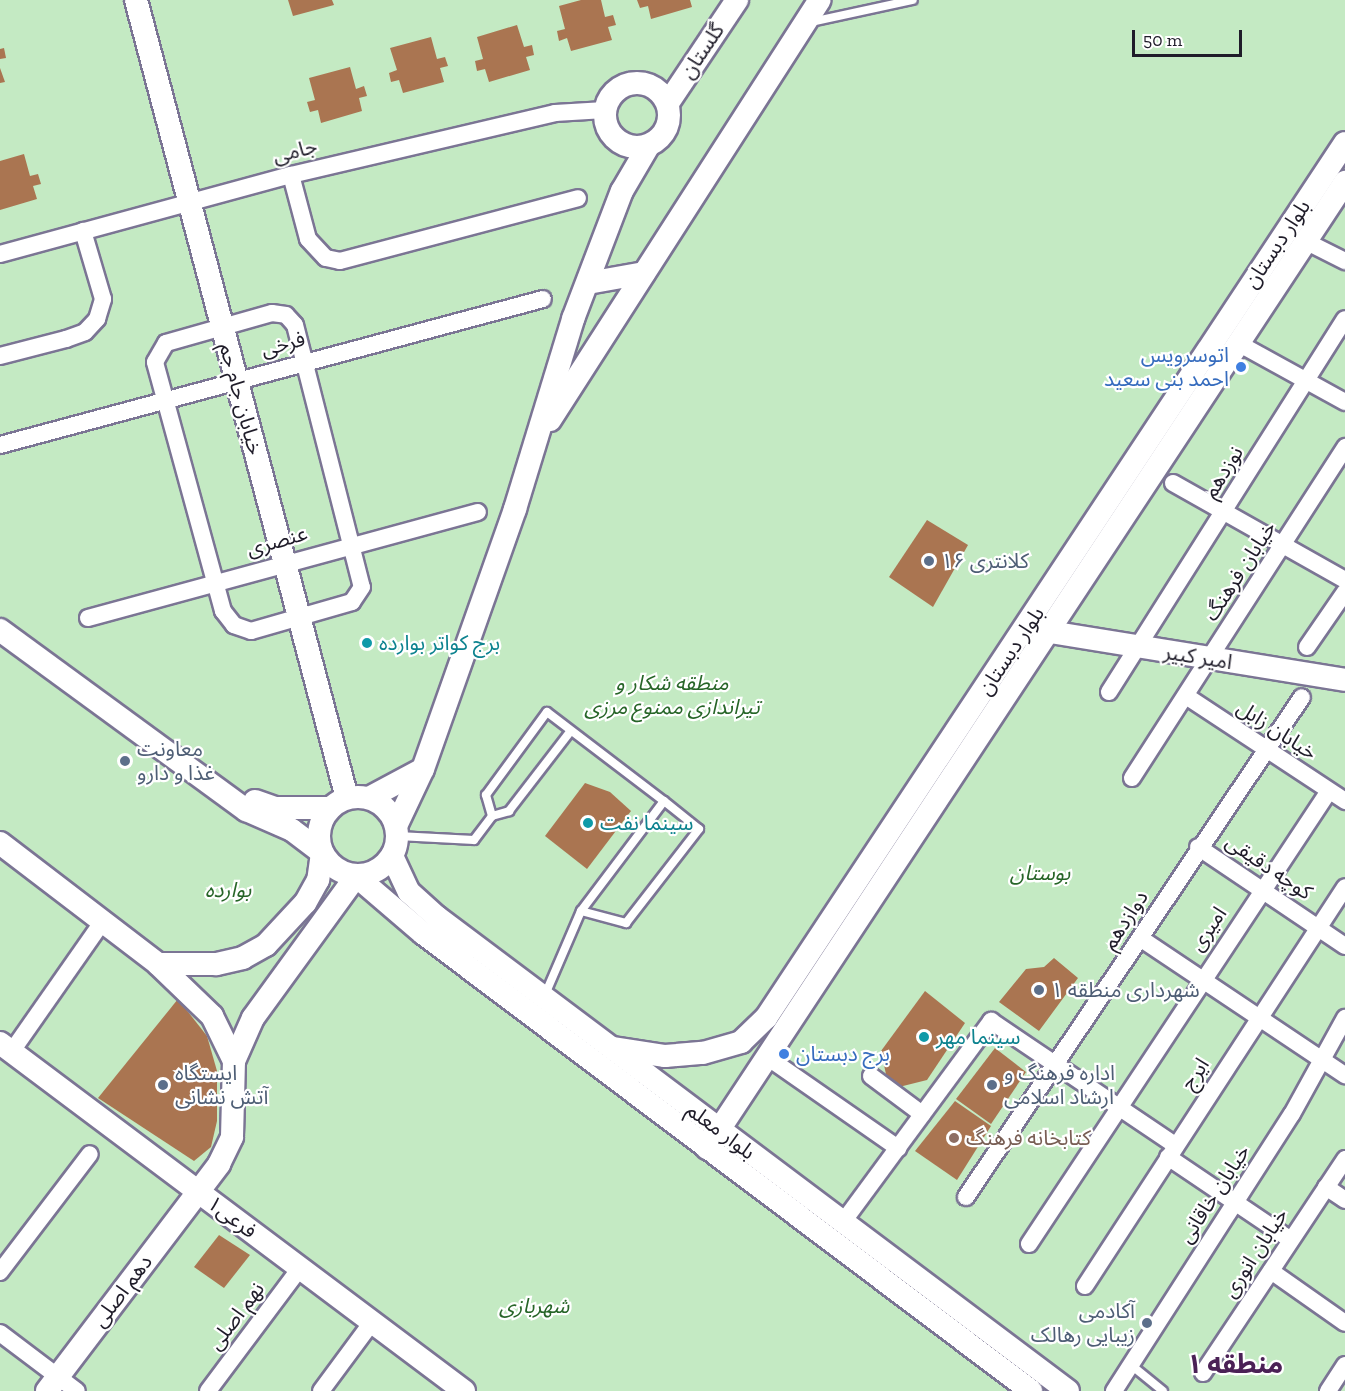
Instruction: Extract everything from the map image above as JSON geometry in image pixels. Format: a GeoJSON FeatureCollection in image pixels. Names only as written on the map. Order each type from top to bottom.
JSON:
{"type":"FeatureCollection","features":[{"type":"Feature","properties":{"kind":"street","name":"خیابان جام جم"},"geometry":{"type":"LineString","coordinates":[[136,0],[349,801]]}},
{"type":"Feature","properties":{"kind":"street","name":"گلستان"},"geometry":{"type":"LineString","coordinates":[[668,103],[737,0]]}},
{"type":"Feature","properties":{"kind":"street"},"geometry":{"type":"LineString","coordinates":[[530,452],[820,0]]}},
{"type":"Feature","properties":{"kind":"street"},"geometry":{"type":"LineString","coordinates":[[0,630],[246,810],[292,830],[345,873],[356,876],[377,870],[395,839],[423,769],[515,509],[530,452],[622,191],[649,145],[663,135],[670,120],[668,103],[658,89],[642,82],[625,84],[612,94],[605,110],[606,126],[616,140],[632,147],[649,145]]}},
{"type":"Feature","properties":{"kind":"street","name":"جامی"},"geometry":{"type":"LineString","coordinates":[[0,254],[291,175],[555,113],[605,110]]}},
{"type":"Feature","properties":{"kind":"street","name":"بلوار دبستان"},"geometry":{"type":"LineString","coordinates":[[706,1148],[767,1057],[1345,143]]}},
{"type":"Feature","properties":{"kind":"street"},"geometry":{"type":"LineString","coordinates":[[291,175],[308,239],[326,258],[340,261],[578,198]]}},
{"type":"Feature","properties":{"kind":"street","name":"بلوار دبستان"},"geometry":{"type":"LineString","coordinates":[[612,1048],[665,1056],[703,1053],[741,1042],[766,1017],[1238,343],[1345,182]]}},
{"type":"Feature","properties":{"kind":"street"},"geometry":{"type":"LineString","coordinates":[[0,356],[85,332],[97,319],[103,300],[82,231]]}},
{"type":"Feature","properties":{"kind":"street"},"geometry":{"type":"LineString","coordinates":[[1305,241],[1345,261]]}},
{"type":"Feature","properties":{"kind":"street"},"geometry":{"type":"LineString","coordinates":[[588,284],[644,273]]}},
{"type":"Feature","properties":{"kind":"street","name":"فرخی"},"geometry":{"type":"LineString","coordinates":[[0,445],[543,299]]}},
{"type":"Feature","properties":{"kind":"street"},"geometry":{"type":"LineString","coordinates":[[272,313],[286,315],[295,326],[305,362],[362,580],[360,593],[352,602],[251,630],[242,629],[223,612],[214,582],[155,370],[160,348],[166,343],[272,313]]}},
{"type":"Feature","properties":{"kind":"street","name":"نوزدهم"},"geometry":{"type":"LineString","coordinates":[[1109,692],[1226,511],[1345,319]]}},
{"type":"Feature","properties":{"kind":"street"},"geometry":{"type":"LineString","coordinates":[[1238,343],[1345,402]]}},
{"type":"Feature","properties":{"kind":"street","name":"خیابان فرهنگ"},"geometry":{"type":"LineString","coordinates":[[1132,778],[1345,447]]}},
{"type":"Feature","properties":{"kind":"street"},"geometry":{"type":"LineString","coordinates":[[1173,483],[1345,580]]}},
{"type":"Feature","properties":{"kind":"street","name":"عنصری"},"geometry":{"type":"LineString","coordinates":[[88,618],[351,543],[478,512]]}},
{"type":"Feature","properties":{"kind":"street"},"geometry":{"type":"LineString","coordinates":[[1307,647],[1345,592]]}},
{"type":"Feature","properties":{"kind":"street"},"geometry":{"type":"LineString","coordinates":[[0,614],[253,800],[275,808],[349,801],[423,769]]}},
{"type":"Feature","properties":{"kind":"street","name":"امیر کبیر"},"geometry":{"type":"LineString","coordinates":[[1041,626],[1210,659],[1345,680]]}},
{"type":"Feature","properties":{"kind":"street","name":"خیابان زابل"},"geometry":{"type":"LineString","coordinates":[[1186,696],[1345,801]]}},
{"type":"Feature","properties":{"kind":"street","name":"دوازدهم"},"geometry":{"type":"LineString","coordinates":[[966,1197],[1140,938],[1198,847],[1302,697]]}},
{"type":"Feature","properties":{"kind":"street"},"geometry":{"type":"LineString","coordinates":[[290,808],[317,801],[328,793],[337,759]]}},
{"type":"Feature","properties":{"kind":"street","name":"امیری"},"geometry":{"type":"LineString","coordinates":[[1029,1244],[1202,979],[1329,791]]}},
{"type":"Feature","properties":{"kind":"street"},"geometry":{"type":"LineString","coordinates":[[158,964],[216,964],[243,957],[266,945],[305,903],[318,879],[322,853],[321,825],[349,801]]}},
{"type":"Feature","properties":{"kind":"street"},"geometry":{"type":"LineString","coordinates":[[349,801],[390,814],[395,839]]}},
{"type":"Feature","properties":{"kind":"street","name":"بلوار معلم"},"geometry":{"type":"LineString","coordinates":[[395,839],[409,892],[544,998],[1068,1391]]}},
{"type":"Feature","properties":{"kind":"street"},"geometry":{"type":"LineString","coordinates":[[0,843],[158,964],[212,1016],[234,1061]]}},
{"type":"Feature","properties":{"kind":"street","name":"کوچه دقیقی"},"geometry":{"type":"LineString","coordinates":[[1198,847],[1319,926],[1345,946]]}},
{"type":"Feature","properties":{"kind":"street"},"geometry":{"type":"LineString","coordinates":[[234,1061],[253,1018],[356,876]]}},
{"type":"Feature","properties":{"kind":"street","name":"بلوار معلم"},"geometry":{"type":"LineString","coordinates":[[356,876],[424,934],[1031,1391]]}},
{"type":"Feature","properties":{"kind":"street","name":"ایرج"},"geometry":{"type":"LineString","coordinates":[[1085,1286],[1258,1017],[1345,887]]}},
{"type":"Feature","properties":{"kind":"street"},"geometry":{"type":"LineString","coordinates":[[6,1047],[103,921]]}},
{"type":"Feature","properties":{"kind":"street"},"geometry":{"type":"LineString","coordinates":[[1140,938],[1345,1075]]}},
{"type":"Feature","properties":{"kind":"street","name":"خیابان خاقانی"},"geometry":{"type":"LineString","coordinates":[[1114,1391],[1236,1203],[1345,1018]]}},
{"type":"Feature","properties":{"kind":"street"},"geometry":{"type":"LineString","coordinates":[[843,1222],[991,1021],[1118,1107],[1236,1203],[1291,1240]]}},
{"type":"Feature","properties":{"kind":"street","name":"فرعی۱"},"geometry":{"type":"LineString","coordinates":[[6,1047],[372,1322],[436,1383],[464,1391]]}},
{"type":"Feature","properties":{"kind":"street"},"geometry":{"type":"LineString","coordinates":[[767,1057],[898,1148]]}},
{"type":"Feature","properties":{"kind":"street","name":"دهم اصلی"},"geometry":{"type":"LineString","coordinates":[[52,1384],[219,1164],[232,1137],[234,1061]]}},
{"type":"Feature","properties":{"kind":"street"},"geometry":{"type":"LineString","coordinates":[[871,1077],[922,1114]]}},
{"type":"Feature","properties":{"kind":"street"},"geometry":{"type":"LineString","coordinates":[[0,1272],[90,1154]]}},
{"type":"Feature","properties":{"kind":"street","name":"خیابان انوری"},"geometry":{"type":"LineString","coordinates":[[1203,1373],[1345,1159]]}},
{"type":"Feature","properties":{"kind":"street"},"geometry":{"type":"LineString","coordinates":[[1326,1187],[1345,1200]]}},
{"type":"Feature","properties":{"kind":"street","name":"نهم اصلی"},"geometry":{"type":"LineString","coordinates":[[208,1391],[300,1268]]}},
{"type":"Feature","properties":{"kind":"street"},"geometry":{"type":"LineString","coordinates":[[1271,1271],[1345,1323]]}},
{"type":"Feature","properties":{"kind":"street"},"geometry":{"type":"LineString","coordinates":[[321,1391],[372,1322]]}},
{"type":"Feature","properties":{"kind":"street"},"geometry":{"type":"LineString","coordinates":[[0,1333],[52,1384],[77,1391]]}},
{"type":"Feature","properties":{"kind":"street"},"geometry":{"type":"LineString","coordinates":[[1328,1391],[1345,1365]]}},
{"type":"Feature","properties":{"kind":"lane"},"geometry":{"type":"LineString","coordinates":[[805,24],[913,0]]}},
{"type":"Feature","properties":{"kind":"lane"},"geometry":{"type":"LineString","coordinates":[[492,816],[486,795],[547,712],[569,733],[699,829],[626,923],[581,911]]}},
{"type":"Feature","properties":{"kind":"lane"},"geometry":{"type":"LineString","coordinates":[[395,839],[474,840],[492,816],[509,811],[569,733]]}},
{"type":"Feature","properties":{"kind":"lane"},"geometry":{"type":"LineString","coordinates":[[544,998],[581,911],[664,801]]}},
{"type":"Feature","properties":{"kind":"lane"},"geometry":{"type":"LineString","coordinates":[[1131,1365],[1163,1391]]}},
{"type":"Feature","properties":{"kind":"green space","name":"منطقه شکار و تیراندازی ممنوع مرزی"},"geometry":{"type":"Polygon","coordinates":[[[0,0],[1345,0],[1345,1391],[0,1391],[0,0]]]}},
{"type":"Feature","properties":{"kind":"building"},"geometry":{"type":"Polygon","coordinates":[[[288,0],[332,0],[334,5],[293,16],[288,0]]]}},
{"type":"Feature","properties":{"kind":"building"},"geometry":{"type":"Polygon","coordinates":[[[581,0],[601,0],[605,17],[613,15],[616,25],[608,27],[612,40],[571,51],[567,38],[559,41],[557,31],[565,29],[559,6],[581,0]]]}},
{"type":"Feature","properties":{"kind":"building"},"geometry":{"type":"Polygon","coordinates":[[[637,0],[690,0],[692,7],[651,19],[648,6],[640,8],[637,0]]]}},
{"type":"Feature","properties":{"kind":"building"},"geometry":{"type":"Polygon","coordinates":[[[517,25],[524,47],[532,45],[534,55],[526,57],[530,70],[489,82],[485,69],[477,71],[475,61],[483,59],[477,37],[517,25]]]}},
{"type":"Feature","properties":{"kind":"building"},"geometry":{"type":"Polygon","coordinates":[[[431,37],[437,59],[445,57],[448,66],[440,68],[444,82],[403,93],[399,80],[391,82],[389,73],[397,70],[390,48],[431,37]]]}},
{"type":"Feature","properties":{"kind":"building"},"geometry":{"type":"Polygon","coordinates":[[[4,48],[6,58],[0,59],[0,49],[4,48]]]}},
{"type":"Feature","properties":{"kind":"building"},"geometry":{"type":"Polygon","coordinates":[[[350,67],[356,89],[364,86],[367,96],[359,98],[362,111],[321,123],[318,110],[310,112],[307,102],[315,100],[309,78],[350,67]]]}},
{"type":"Feature","properties":{"kind":"building"},"geometry":{"type":"Polygon","coordinates":[[[0,68],[5,82],[0,83],[0,68]]]}},
{"type":"Feature","properties":{"kind":"building"},"geometry":{"type":"Polygon","coordinates":[[[24,154],[30,176],[38,174],[41,184],[33,186],[37,199],[0,210],[0,161],[24,154]]]}},
{"type":"Feature","properties":{"kind":"building","name":"کلانتری ۱۶"},"geometry":{"type":"Polygon","coordinates":[[[927,520],[968,545],[933,607],[889,577],[927,520]]]}},
{"type":"Feature","properties":{"kind":"building","name":"سینما نفت"},"geometry":{"type":"Polygon","coordinates":[[[585,783],[610,792],[631,811],[587,869],[545,836],[585,783]]]}},
{"type":"Feature","properties":{"kind":"building","name":"شهرداری منطقه ۱"},"geometry":{"type":"Polygon","coordinates":[[[1054,958],[1078,978],[1039,1031],[999,1002],[1026,969],[1044,967],[1054,958]]]}},
{"type":"Feature","properties":{"kind":"building","name":"سینما مهر"},"geometry":{"type":"Polygon","coordinates":[[[925,991],[965,1023],[927,1080],[899,1087],[887,1079],[881,1051],[925,991]]]}},
{"type":"Feature","properties":{"kind":"building","name":"ایستگاه آتش نشانی"},"geometry":{"type":"Polygon","coordinates":[[[178,999],[207,1036],[217,1071],[217,1121],[211,1147],[194,1161],[98,1098],[178,999]]]}},
{"type":"Feature","properties":{"kind":"building","name":"اداره فرهنگ و ارشاد اسلامی"},"geometry":{"type":"Polygon","coordinates":[[[995,1048],[1026,1072],[991,1124],[956,1099],[995,1048]]]}},
{"type":"Feature","properties":{"kind":"building","name":"کتابخانه فرهنگ"},"geometry":{"type":"Polygon","coordinates":[[[955,1101],[991,1126],[957,1180],[915,1151],[955,1101]]]}},
{"type":"Feature","properties":{"kind":"building"},"geometry":{"type":"Polygon","coordinates":[[[219,1235],[250,1255],[224,1288],[194,1267],[219,1235]]]}},
{"type":"Feature","properties":{"kind":"place","name":"اتوسرویس احمد بنی سعید"},"geometry":{"type":"Point","coordinates":[1241,367]}},
{"type":"Feature","properties":{"kind":"place","name":"کلانتری ۱۶"},"geometry":{"type":"Point","coordinates":[929,561]}},
{"type":"Feature","properties":{"kind":"place","name":"برج کواتر بوارده"},"geometry":{"type":"Point","coordinates":[367,643]}},
{"type":"Feature","properties":{"kind":"place","name":"معاونت غذا و دارو"},"geometry":{"type":"Point","coordinates":[125,761]}},
{"type":"Feature","properties":{"kind":"place","name":"سینما نفت"},"geometry":{"type":"Point","coordinates":[588,823]}},
{"type":"Feature","properties":{"kind":"place","name":"شهرداری منطقه ۱"},"geometry":{"type":"Point","coordinates":[1039,990]}},
{"type":"Feature","properties":{"kind":"place","name":"سینما مهر"},"geometry":{"type":"Point","coordinates":[924,1037]}},
{"type":"Feature","properties":{"kind":"place","name":"برج دبستان"},"geometry":{"type":"Point","coordinates":[784,1054]}},
{"type":"Feature","properties":{"kind":"place","name":"ایستگاه آتش نشانی"},"geometry":{"type":"Point","coordinates":[163,1085]}},
{"type":"Feature","properties":{"kind":"place","name":"اداره فرهنگ و ارشاد اسلامی"},"geometry":{"type":"Point","coordinates":[992,1085]}},
{"type":"Feature","properties":{"kind":"place","name":"کتابخانه فرهنگ"},"geometry":{"type":"Point","coordinates":[954,1138]}},
{"type":"Feature","properties":{"kind":"place","name":"آکادمی زیبایی رهالک"},"geometry":{"type":"Point","coordinates":[1147,1323]}},
{"type":"Feature","properties":{"kind":"district","name":"منطقه ۱"},"geometry":{"type":"Point","coordinates":[1235,1365]}},
{"type":"Feature","properties":{"kind":"park label","name":"بوستان"},"geometry":{"type":"Point","coordinates":[1040,873]}},
{"type":"Feature","properties":{"kind":"park label","name":"بوارده"},"geometry":{"type":"Point","coordinates":[228,890]}},
{"type":"Feature","properties":{"kind":"park label","name":"شهربازی"},"geometry":{"type":"Point","coordinates":[534,1306]}}]}
